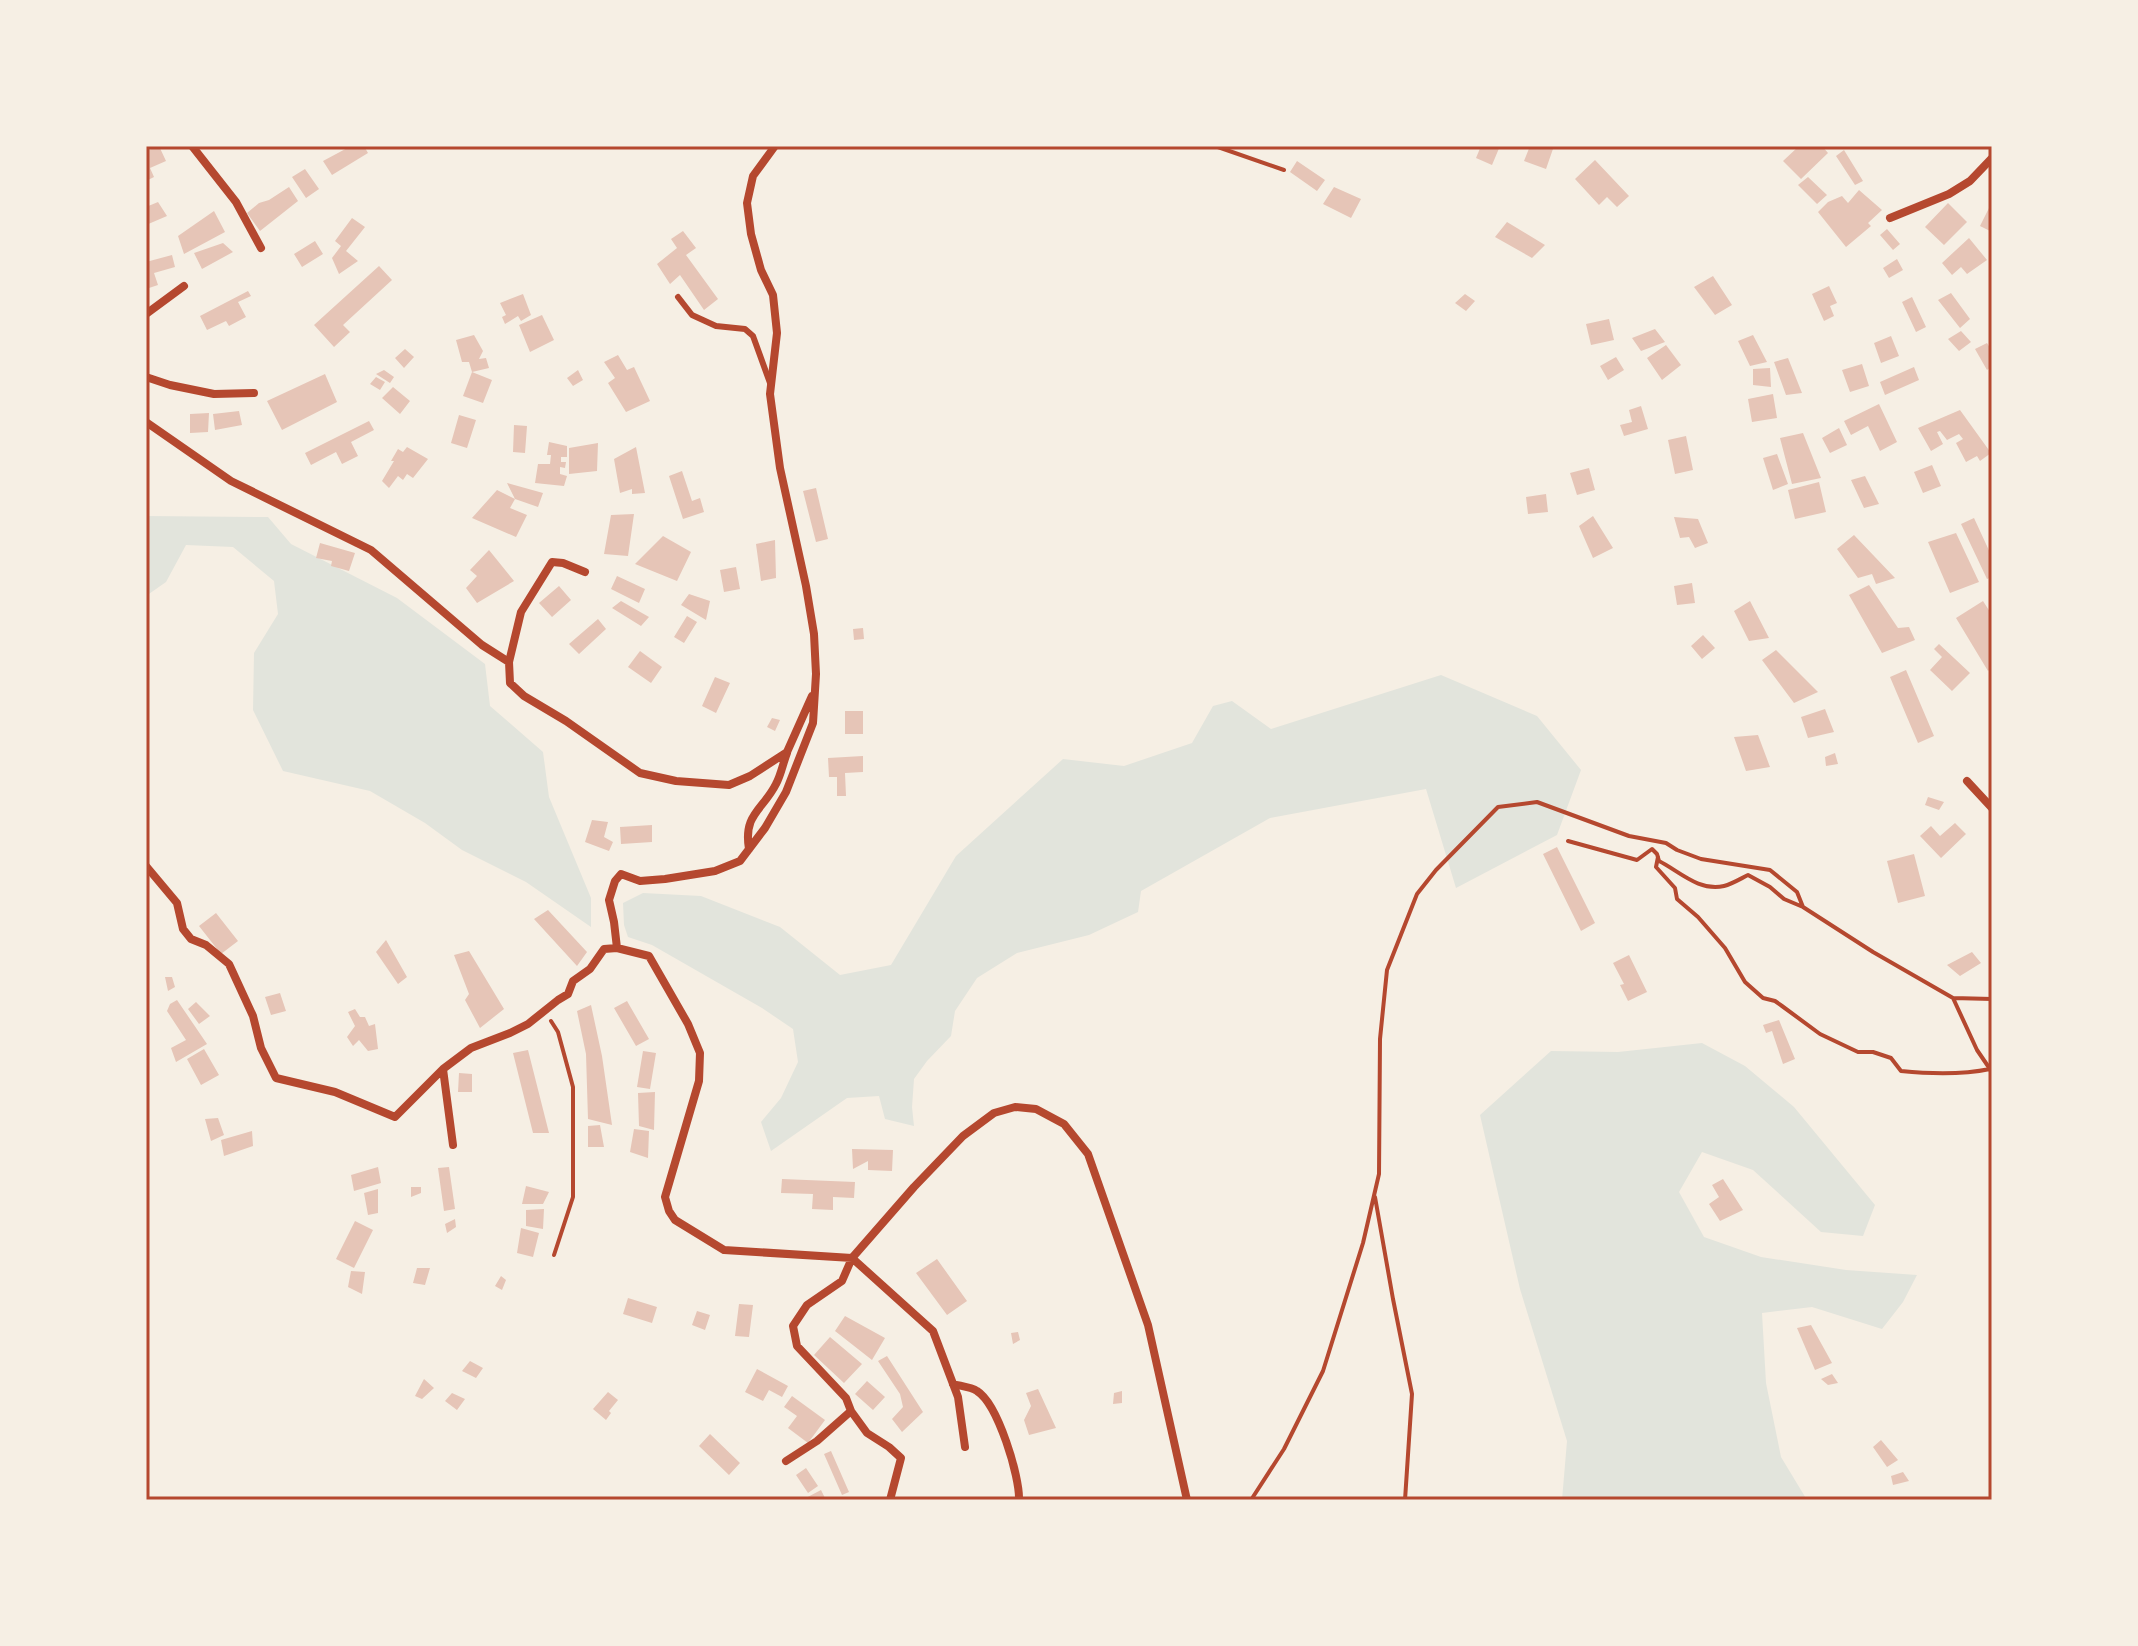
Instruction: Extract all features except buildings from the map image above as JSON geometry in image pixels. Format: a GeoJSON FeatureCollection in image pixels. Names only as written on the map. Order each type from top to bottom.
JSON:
{"type":"FeatureCollection","features":[{"type":"Feature","properties":{"kind":"street"},"geometry":{"type":"LineString","coordinates":[[192,146],[236,202],[261,248]]}},
{"type":"Feature","properties":{"kind":"street"},"geometry":{"type":"LineString","coordinates":[[617,948],[609,900],[615,881],[621,874],[640,881],[715,871],[740,861],[765,828],[786,792],[813,723],[814,634],[780,468],[770,394],[777,333],[773,295],[761,270],[751,234],[747,203],[753,176],[775,146]]}},
{"type":"Feature","properties":{"kind":"street"},"geometry":{"type":"LineString","coordinates":[[1890,218],[1949,194],[1970,181],[1992,158]]}},
{"type":"Feature","properties":{"kind":"street"},"geometry":{"type":"LineString","coordinates":[[146,314],[184,286]]}},
{"type":"Feature","properties":{"kind":"street"},"geometry":{"type":"LineString","coordinates":[[146,377],[214,394],[254,393]]}},
{"type":"Feature","properties":{"kind":"street"},"geometry":{"type":"LineString","coordinates":[[146,422],[231,481],[371,550],[482,645],[509,662]]}},
{"type":"Feature","properties":{"kind":"street"},"geometry":{"type":"LineString","coordinates":[[585,572],[552,562],[521,612],[509,662],[510,683],[524,696],[640,773],[676,781],[729,785],[750,776],[787,752]]}},
{"type":"Feature","properties":{"kind":"street"},"geometry":{"type":"LineString","coordinates":[[749,849],[747,834],[755,812],[776,785],[815,688]]}},
{"type":"Feature","properties":{"kind":"street"},"geometry":{"type":"LineString","coordinates":[[1967,781],[1992,808]]}},
{"type":"Feature","properties":{"kind":"street"},"geometry":{"type":"LineString","coordinates":[[146,866],[177,903],[183,929],[191,939],[206,945],[229,964],[253,1016],[261,1048],[276,1078],[335,1092],[395,1117],[443,1069],[471,1048],[528,1024],[568,994],[573,981],[590,969],[604,949],[617,948],[649,956],[688,1024],[700,1053],[699,1081],[665,1197],[669,1211],[675,1220],[724,1250],[852,1258],[933,1331],[958,1397],[965,1447]]}},
{"type":"Feature","properties":{"kind":"street"},"geometry":{"type":"LineString","coordinates":[[443,1069],[453,1145]]}},
{"type":"Feature","properties":{"kind":"street"},"geometry":{"type":"LineString","coordinates":[[890,1500],[901,1458],[867,1433],[851,1411],[846,1398],[797,1346],[793,1326],[807,1305],[842,1281],[852,1258],[963,1136],[994,1113],[1015,1107],[1036,1109],[1064,1124],[1088,1154],[1148,1325],[1187,1500]]}},
{"type":"Feature","properties":{"kind":"street"},"geometry":{"type":"LineString","coordinates":[[953,1384],[977,1391],[987,1401],[1007,1442],[1019,1500]]}},
{"type":"Feature","properties":{"kind":"street"},"geometry":{"type":"LineString","coordinates":[[786,1461],[817,1441],[851,1411]]}},
{"type":"Feature","properties":{"kind":"lane"},"geometry":{"type":"LineString","coordinates":[[678,297],[692,315],[716,326],[745,329],[753,336],[771,386]]}},
{"type":"Feature","properties":{"kind":"path"},"geometry":{"type":"LineString","coordinates":[[1215,146],[1284,170]]}},
{"type":"Feature","properties":{"kind":"path"},"geometry":{"type":"LineString","coordinates":[[1251,1500],[1284,1449],[1323,1371],[1363,1243],[1379,1174],[1380,1039],[1387,970],[1417,894],[1436,870],[1498,807],[1537,802],[1629,836],[1666,843],[1701,859],[1770,870],[1797,892],[1803,907]]}},
{"type":"Feature","properties":{"kind":"path"},"geometry":{"type":"LineString","coordinates":[[1568,841],[1637,860],[1652,849],[1659,861],[1701,885],[1722,887],[1748,875],[1953,998],[1992,999]]}},
{"type":"Feature","properties":{"kind":"path"},"geometry":{"type":"LineString","coordinates":[[1658,857],[1656,867],[1675,888],[1677,899],[1698,917],[1725,948],[1745,982],[1763,998],[1775,1001],[1820,1034],[1858,1052],[1873,1052],[1891,1058],[1901,1071],[1975,1074],[1991,1071],[1977,1050],[1953,998]]}},
{"type":"Feature","properties":{"kind":"path"},"geometry":{"type":"LineString","coordinates":[[544,1011],[558,1032],[573,1087],[573,1197],[554,1255]]}},
{"type":"Feature","properties":{"kind":"path"},"geometry":{"type":"LineString","coordinates":[[1374,1194],[1412,1394],[1405,1500]]}},
{"type":"Feature","properties":{"kind":"shaded area"},"geometry":{"type":"Polygon","coordinates":[[[146,516],[268,517],[291,544],[397,598],[485,664],[490,706],[543,752],[549,797],[591,898],[591,927],[526,882],[462,850],[425,823],[370,791],[283,771],[253,710],[254,653],[278,614],[274,581],[233,547],[186,545],[166,582],[146,596],[146,516]]]}},
{"type":"Feature","properties":{"kind":"shaded area"},"geometry":{"type":"Polygon","coordinates":[[[1441,675],[1537,716],[1581,770],[1557,835],[1456,888],[1426,789],[1270,818],[1141,891],[1138,912],[1089,935],[1017,953],[977,978],[955,1011],[951,1036],[914,1079],[914,1126],[885,1119],[879,1096],[847,1098],[771,1151],[761,1122],[781,1098],[798,1062],[793,1029],[652,945],[628,937],[624,925],[623,903],[643,893],[701,896],[780,927],[840,975],[891,965],[956,856],[1063,759],[1124,766],[1192,743],[1213,706],[1232,701],[1271,729],[1441,675]]]}},
{"type":"Feature","properties":{"kind":"shaded area"},"geometry":{"type":"Polygon","coordinates":[[[1702,1043],[1745,1066],[1794,1107],[1875,1205],[1863,1236],[1821,1232],[1753,1170],[1702,1152],[1679,1192],[1704,1237],[1761,1257],[1846,1270],[1917,1275],[1903,1302],[1882,1329],[1812,1307],[1762,1313],[1766,1383],[1781,1457],[1807,1500],[1562,1500],[1567,1441],[1520,1289],[1480,1115],[1551,1051],[1618,1052],[1702,1043]]]}}]}
